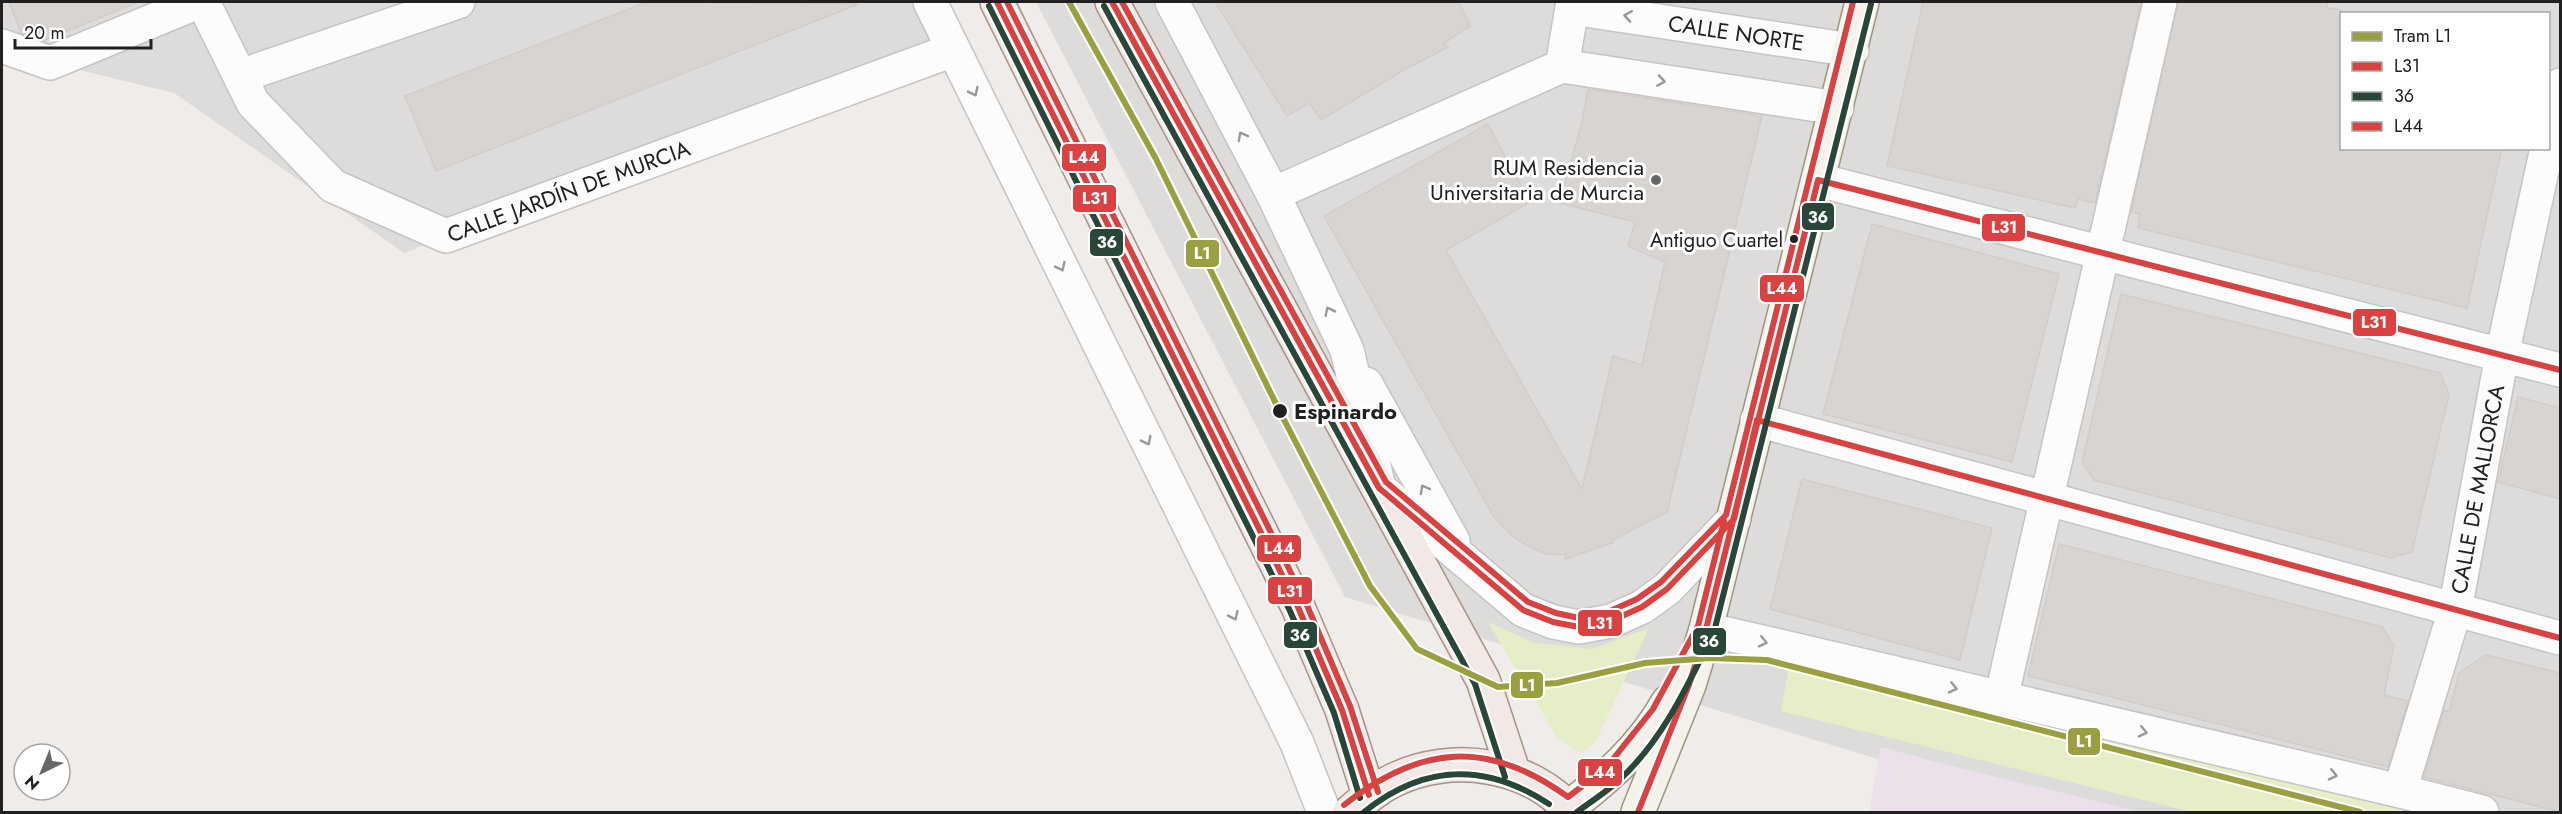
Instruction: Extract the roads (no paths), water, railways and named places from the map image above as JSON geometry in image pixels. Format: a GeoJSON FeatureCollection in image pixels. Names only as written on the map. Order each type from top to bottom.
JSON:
{"type":"FeatureCollection","features":[{"type":"Feature","properties":{"kind":"main road"},"geometry":{"type":"LineString","coordinates":[[997,2],[1298,607],[1342,710],[1360,804],[1395,779],[1424,769],[1454,764],[1485,766],[1514,774],[1533,782],[1569,810],[1612,774],[1632,753],[1661,714],[1706,629]]}},
{"type":"Feature","properties":{"kind":"main road"},"geometry":{"type":"LineString","coordinates":[[1112,2],[1483,680],[1514,774]]}},
{"type":"Feature","properties":{"kind":"main road"},"geometry":{"type":"LineString","coordinates":[[1638,813],[1689,685],[1706,629],[1852,50],[1862,2]]}},
{"type":"Feature","properties":{"kind":"street"},"geometry":{"type":"LineString","coordinates":[[2,46],[50,63],[200,2]]}},
{"type":"Feature","properties":{"kind":"street","name":"CALLE JARDÍN DE MURCIA"},"geometry":{"type":"LineString","coordinates":[[200,2],[253,103],[333,186],[446,236],[954,50]]}},
{"type":"Feature","properties":{"kind":"street"},"geometry":{"type":"LineString","coordinates":[[240,76],[458,2]]}},
{"type":"Feature","properties":{"kind":"street"},"geometry":{"type":"LineString","coordinates":[[930,2],[1297,743],[1324,813]]}},
{"type":"Feature","properties":{"kind":"street"},"geometry":{"type":"LineString","coordinates":[[1172,2],[1273,194],[1347,350],[1462,558]]}},
{"type":"Feature","properties":{"kind":"street"},"geometry":{"type":"LineString","coordinates":[[2001,699],[2160,2]]}},
{"type":"Feature","properties":{"kind":"street","name":"CALLE NORTE"},"geometry":{"type":"LineString","coordinates":[[1562,66],[1570,5],[1852,50]]}},
{"type":"Feature","properties":{"kind":"street"},"geometry":{"type":"LineString","coordinates":[[1273,194],[1562,66],[1837,108]]}},
{"type":"Feature","properties":{"kind":"street"},"geometry":{"type":"LineString","coordinates":[[2550,132],[2560,85]]}},
{"type":"Feature","properties":{"kind":"street","name":"CALLE DE MALLORCA"},"geometry":{"type":"LineString","coordinates":[[2400,791],[2454,610],[2502,356],[2547,150]]}},
{"type":"Feature","properties":{"kind":"street"},"geometry":{"type":"LineString","coordinates":[[1818,180],[2560,370]]}},
{"type":"Feature","properties":{"kind":"street"},"geometry":{"type":"LineString","coordinates":[[1347,350],[1379,488],[1494,588],[1523,610],[1553,622],[1580,627],[1611,621],[1642,607],[1667,589],[1734,519]]}},
{"type":"Feature","properties":{"kind":"street"},"geometry":{"type":"LineString","coordinates":[[1757,420],[2560,638]]}},
{"type":"Feature","properties":{"kind":"street"},"geometry":{"type":"LineString","coordinates":[[1706,629],[2400,791],[2482,813]]}},
{"type":"Feature","properties":{"kind":"tram line","name":"L1"},"geometry":{"type":"LineString","coordinates":[[1069,2],[1156,159],[1279,410],[1370,586],[1417,649],[1498,687],[1557,683],[1645,663],[1710,658],[1767,660],[2360,812]]}},
{"type":"Feature","properties":{"kind":"place","name":"RUM Residencia Universitaria de Murcia"},"geometry":{"type":"Point","coordinates":[1656,180]}},
{"type":"Feature","properties":{"kind":"place","name":"Antiguo Cuartel"},"geometry":{"type":"Point","coordinates":[1794,239]}},
{"type":"Feature","properties":{"kind":"place","name":"Espinardo"},"geometry":{"type":"Point","coordinates":[1280,411]}}]}
